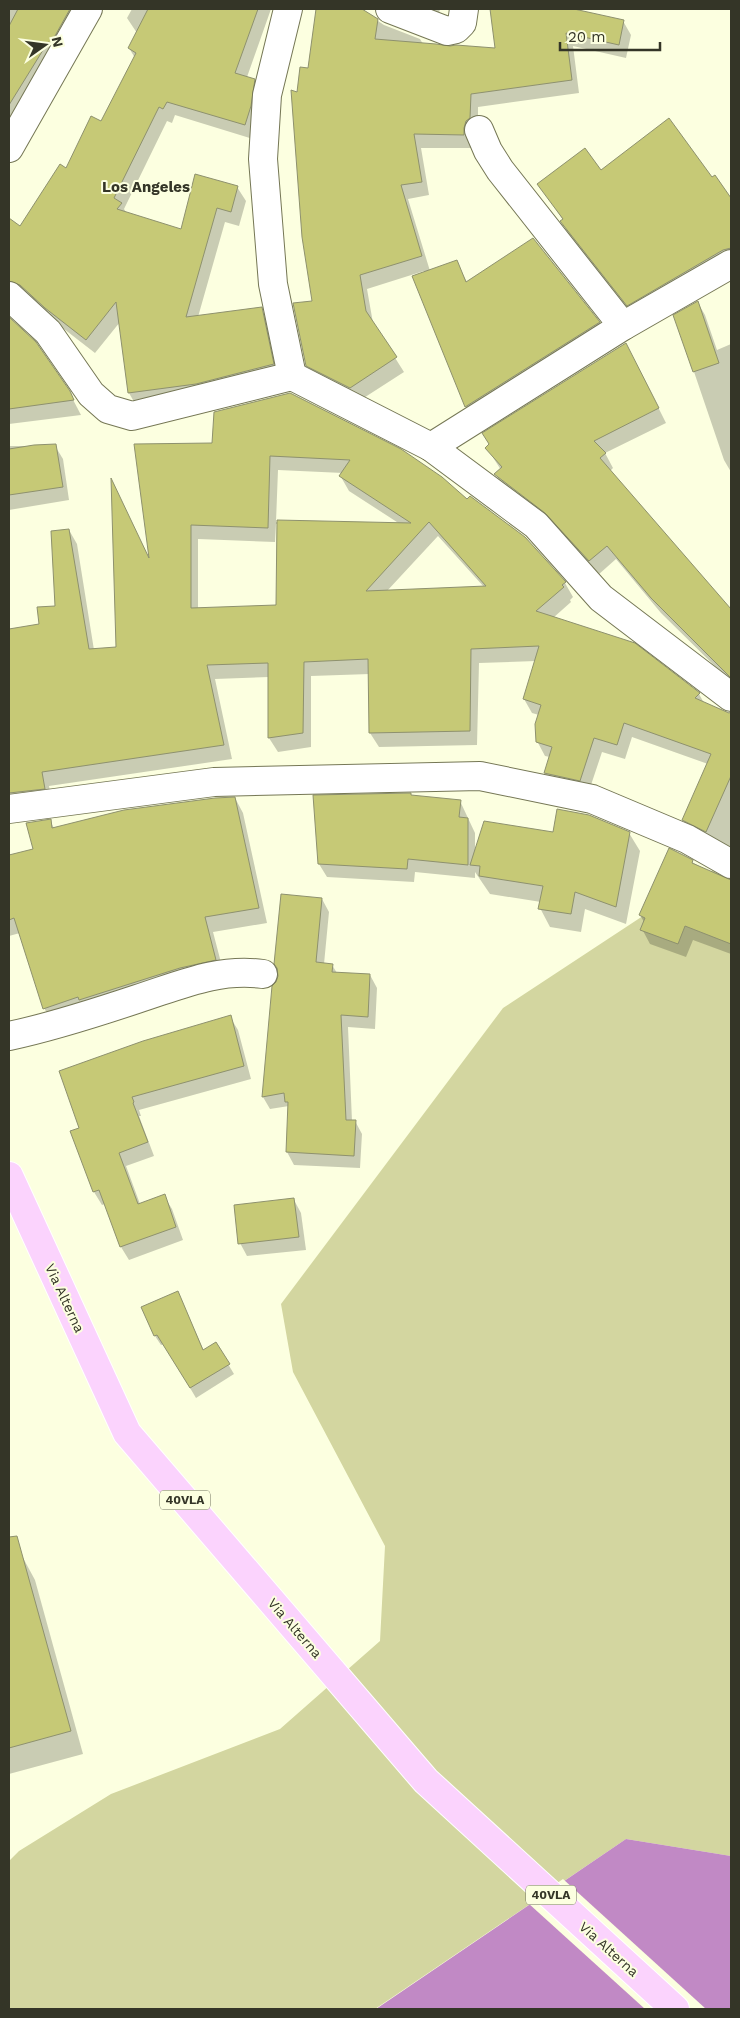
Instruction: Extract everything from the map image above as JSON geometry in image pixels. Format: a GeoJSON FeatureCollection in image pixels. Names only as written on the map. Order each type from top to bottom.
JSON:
{"type":"FeatureCollection","features":[{"type":"Feature","properties":{"kind":"main road","name":"Via Alterna"},"geometry":{"type":"LineString","coordinates":[[9,1176],[127,1433],[426,1781],[675,2009]]}},
{"type":"Feature","properties":{"kind":"street"},"geometry":{"type":"LineString","coordinates":[[9,148],[88,9]]}},
{"type":"Feature","properties":{"kind":"street"},"geometry":{"type":"LineString","coordinates":[[288,9],[267,95],[263,159],[273,284],[292,376]]}},
{"type":"Feature","properties":{"kind":"street"},"geometry":{"type":"LineString","coordinates":[[390,9],[446,31],[456,29],[462,23],[464,9]]}},
{"type":"Feature","properties":{"kind":"street"},"geometry":{"type":"LineString","coordinates":[[479,130],[488,151],[500,170],[623,326]]}},
{"type":"Feature","properties":{"kind":"street"},"geometry":{"type":"LineString","coordinates":[[431,447],[623,326],[731,264]]}},
{"type":"Feature","properties":{"kind":"street"},"geometry":{"type":"LineString","coordinates":[[9,296],[48,332],[91,394],[108,409],[132,416],[292,376],[431,447],[536,525],[601,598],[731,697]]}},
{"type":"Feature","properties":{"kind":"street"},"geometry":{"type":"LineString","coordinates":[[9,809],[214,782],[480,776],[592,799],[687,839],[731,864]]}},
{"type":"Feature","properties":{"kind":"street"},"geometry":{"type":"LineString","coordinates":[[9,1036],[47,1028],[213,974],[243,971],[263,974]]}},
{"type":"Feature","properties":{"kind":"green space"},"geometry":{"type":"Polygon","coordinates":[[[731,858],[731,1856],[626,1839],[375,2009],[9,2009],[9,1861],[19,1851],[111,1794],[280,1729],[380,1641],[385,1546],[293,1372],[281,1304],[503,1008],[731,858]]]}},
{"type":"Feature","properties":{"kind":"shaded area"},"geometry":{"type":"Polygon","coordinates":[[[626,1839],[731,1856],[731,2009],[376,2009],[626,1839]]]}},
{"type":"Feature","properties":{"kind":"pier"},"geometry":{"type":"Polygon","coordinates":[[[563,1879],[706,2009],[645,2009],[528,1903],[563,1879]]]}},
{"type":"Feature","properties":{"kind":"building"},"geometry":{"type":"Polygon","coordinates":[[[18,9],[70,9],[51,43],[48,42],[9,105],[9,26],[18,9]]]}},
{"type":"Feature","properties":{"kind":"building"},"geometry":{"type":"Polygon","coordinates":[[[148,9],[258,9],[235,73],[255,79],[251,106],[245,125],[167,102],[163,109],[159,107],[114,198],[122,203],[117,209],[181,229],[195,174],[238,186],[231,212],[217,208],[186,317],[262,307],[274,364],[196,384],[128,393],[116,302],[86,340],[45,308],[20,285],[9,281],[9,218],[20,226],[60,164],[66,168],[91,116],[101,121],[136,53],[128,48],[148,9]]]}},
{"type":"Feature","properties":{"kind":"building"},"geometry":{"type":"Polygon","coordinates":[[[316,9],[362,9],[378,19],[375,39],[495,48],[490,9],[574,9],[624,20],[619,45],[566,33],[572,80],[471,94],[470,118],[466,121],[464,135],[414,134],[422,182],[401,185],[422,256],[360,275],[366,311],[397,357],[350,388],[306,366],[293,303],[312,301],[302,237],[291,90],[297,92],[300,67],[308,68],[316,9]]]}},
{"type":"Feature","properties":{"kind":"building"},"geometry":{"type":"Polygon","coordinates":[[[669,118],[712,177],[715,175],[731,198],[731,248],[723,250],[627,306],[560,221],[563,219],[537,184],[585,148],[601,170],[669,118]]]}},
{"type":"Feature","properties":{"kind":"building"},"geometry":{"type":"Polygon","coordinates":[[[533,238],[600,322],[465,407],[412,276],[457,260],[466,282],[533,238]]]}},
{"type":"Feature","properties":{"kind":"building"},"geometry":{"type":"Polygon","coordinates":[[[698,301],[719,363],[693,372],[673,315],[698,301]]]}},
{"type":"Feature","properties":{"kind":"building"},"geometry":{"type":"Polygon","coordinates":[[[9,317],[36,342],[70,391],[74,400],[9,409],[9,317]]]}},
{"type":"Feature","properties":{"kind":"building"},"geometry":{"type":"Polygon","coordinates":[[[626,343],[659,408],[594,441],[606,453],[600,458],[731,609],[731,678],[651,598],[607,546],[589,561],[545,513],[494,474],[502,467],[485,448],[489,444],[482,433],[626,343]]]}},
{"type":"Feature","properties":{"kind":"building"},"geometry":{"type":"Polygon","coordinates":[[[290,393],[401,449],[442,477],[467,499],[470,496],[525,537],[566,582],[562,585],[564,587],[536,611],[635,643],[700,693],[695,698],[729,713],[731,712],[731,776],[706,832],[682,820],[711,754],[624,723],[617,745],[594,738],[580,781],[544,773],[552,747],[536,742],[535,724],[541,705],[523,699],[539,646],[471,649],[470,731],[369,733],[368,659],[304,662],[303,733],[268,738],[268,663],[207,665],[224,745],[42,772],[45,789],[9,793],[9,629],[39,624],[37,607],[55,606],[51,531],[69,529],[89,649],[116,647],[111,478],[149,558],[134,444],[212,443],[214,412],[290,393]],[[270,456],[268,528],[191,525],[191,608],[276,605],[277,520],[411,523],[339,476],[350,460],[270,456]],[[428,523],[366,591],[486,586],[428,523]]]}},
{"type":"Feature","properties":{"kind":"building"},"geometry":{"type":"Polygon","coordinates":[[[56,444],[63,487],[9,495],[9,449],[56,444]]]}},
{"type":"Feature","properties":{"kind":"building"},"geometry":{"type":"Polygon","coordinates":[[[411,793],[411,795],[461,800],[459,817],[468,818],[468,865],[408,859],[407,869],[318,864],[313,795],[411,793]]]}},
{"type":"Feature","properties":{"kind":"building"},"geometry":{"type":"Polygon","coordinates":[[[235,797],[259,908],[205,917],[216,960],[180,968],[79,1000],[78,997],[43,1009],[14,918],[9,920],[9,855],[33,849],[26,823],[51,819],[52,828],[124,810],[235,797]]]}},
{"type":"Feature","properties":{"kind":"building"},"geometry":{"type":"Polygon","coordinates":[[[557,809],[589,815],[630,832],[616,907],[575,892],[571,914],[538,909],[543,886],[479,876],[480,866],[470,865],[484,821],[553,832],[557,809]]]}},
{"type":"Feature","properties":{"kind":"building"},"geometry":{"type":"Polygon","coordinates":[[[669,848],[693,860],[692,863],[731,880],[731,944],[685,926],[678,944],[640,930],[645,918],[639,915],[669,848]]]}},
{"type":"Feature","properties":{"kind":"building"},"geometry":{"type":"Polygon","coordinates":[[[281,894],[322,898],[316,962],[333,964],[332,972],[370,974],[368,1017],[341,1015],[346,1120],[356,1120],[354,1156],[286,1152],[288,1102],[285,1102],[284,1093],[262,1097],[272,986],[278,976],[277,968],[274,964],[281,894]]]}},
{"type":"Feature","properties":{"kind":"building"},"geometry":{"type":"Polygon","coordinates":[[[231,1015],[244,1066],[132,1097],[148,1142],[119,1153],[138,1204],[165,1194],[176,1227],[120,1247],[99,1190],[93,1192],[70,1131],[79,1128],[59,1071],[143,1041],[231,1015]]]}},
{"type":"Feature","properties":{"kind":"building"},"geometry":{"type":"Polygon","coordinates":[[[294,1198],[299,1237],[238,1244],[234,1205],[294,1198]]]}},
{"type":"Feature","properties":{"kind":"building"},"geometry":{"type":"Polygon","coordinates":[[[178,1291],[203,1350],[216,1342],[230,1364],[190,1388],[157,1335],[154,1336],[141,1307],[178,1291]]]}},
{"type":"Feature","properties":{"kind":"building"},"geometry":{"type":"Polygon","coordinates":[[[17,1536],[71,1731],[9,1748],[9,1537],[17,1536]]]}},
{"type":"Feature","properties":{"kind":"district","name":"Los Angeles"},"geometry":{"type":"Point","coordinates":[146,187]}}]}
